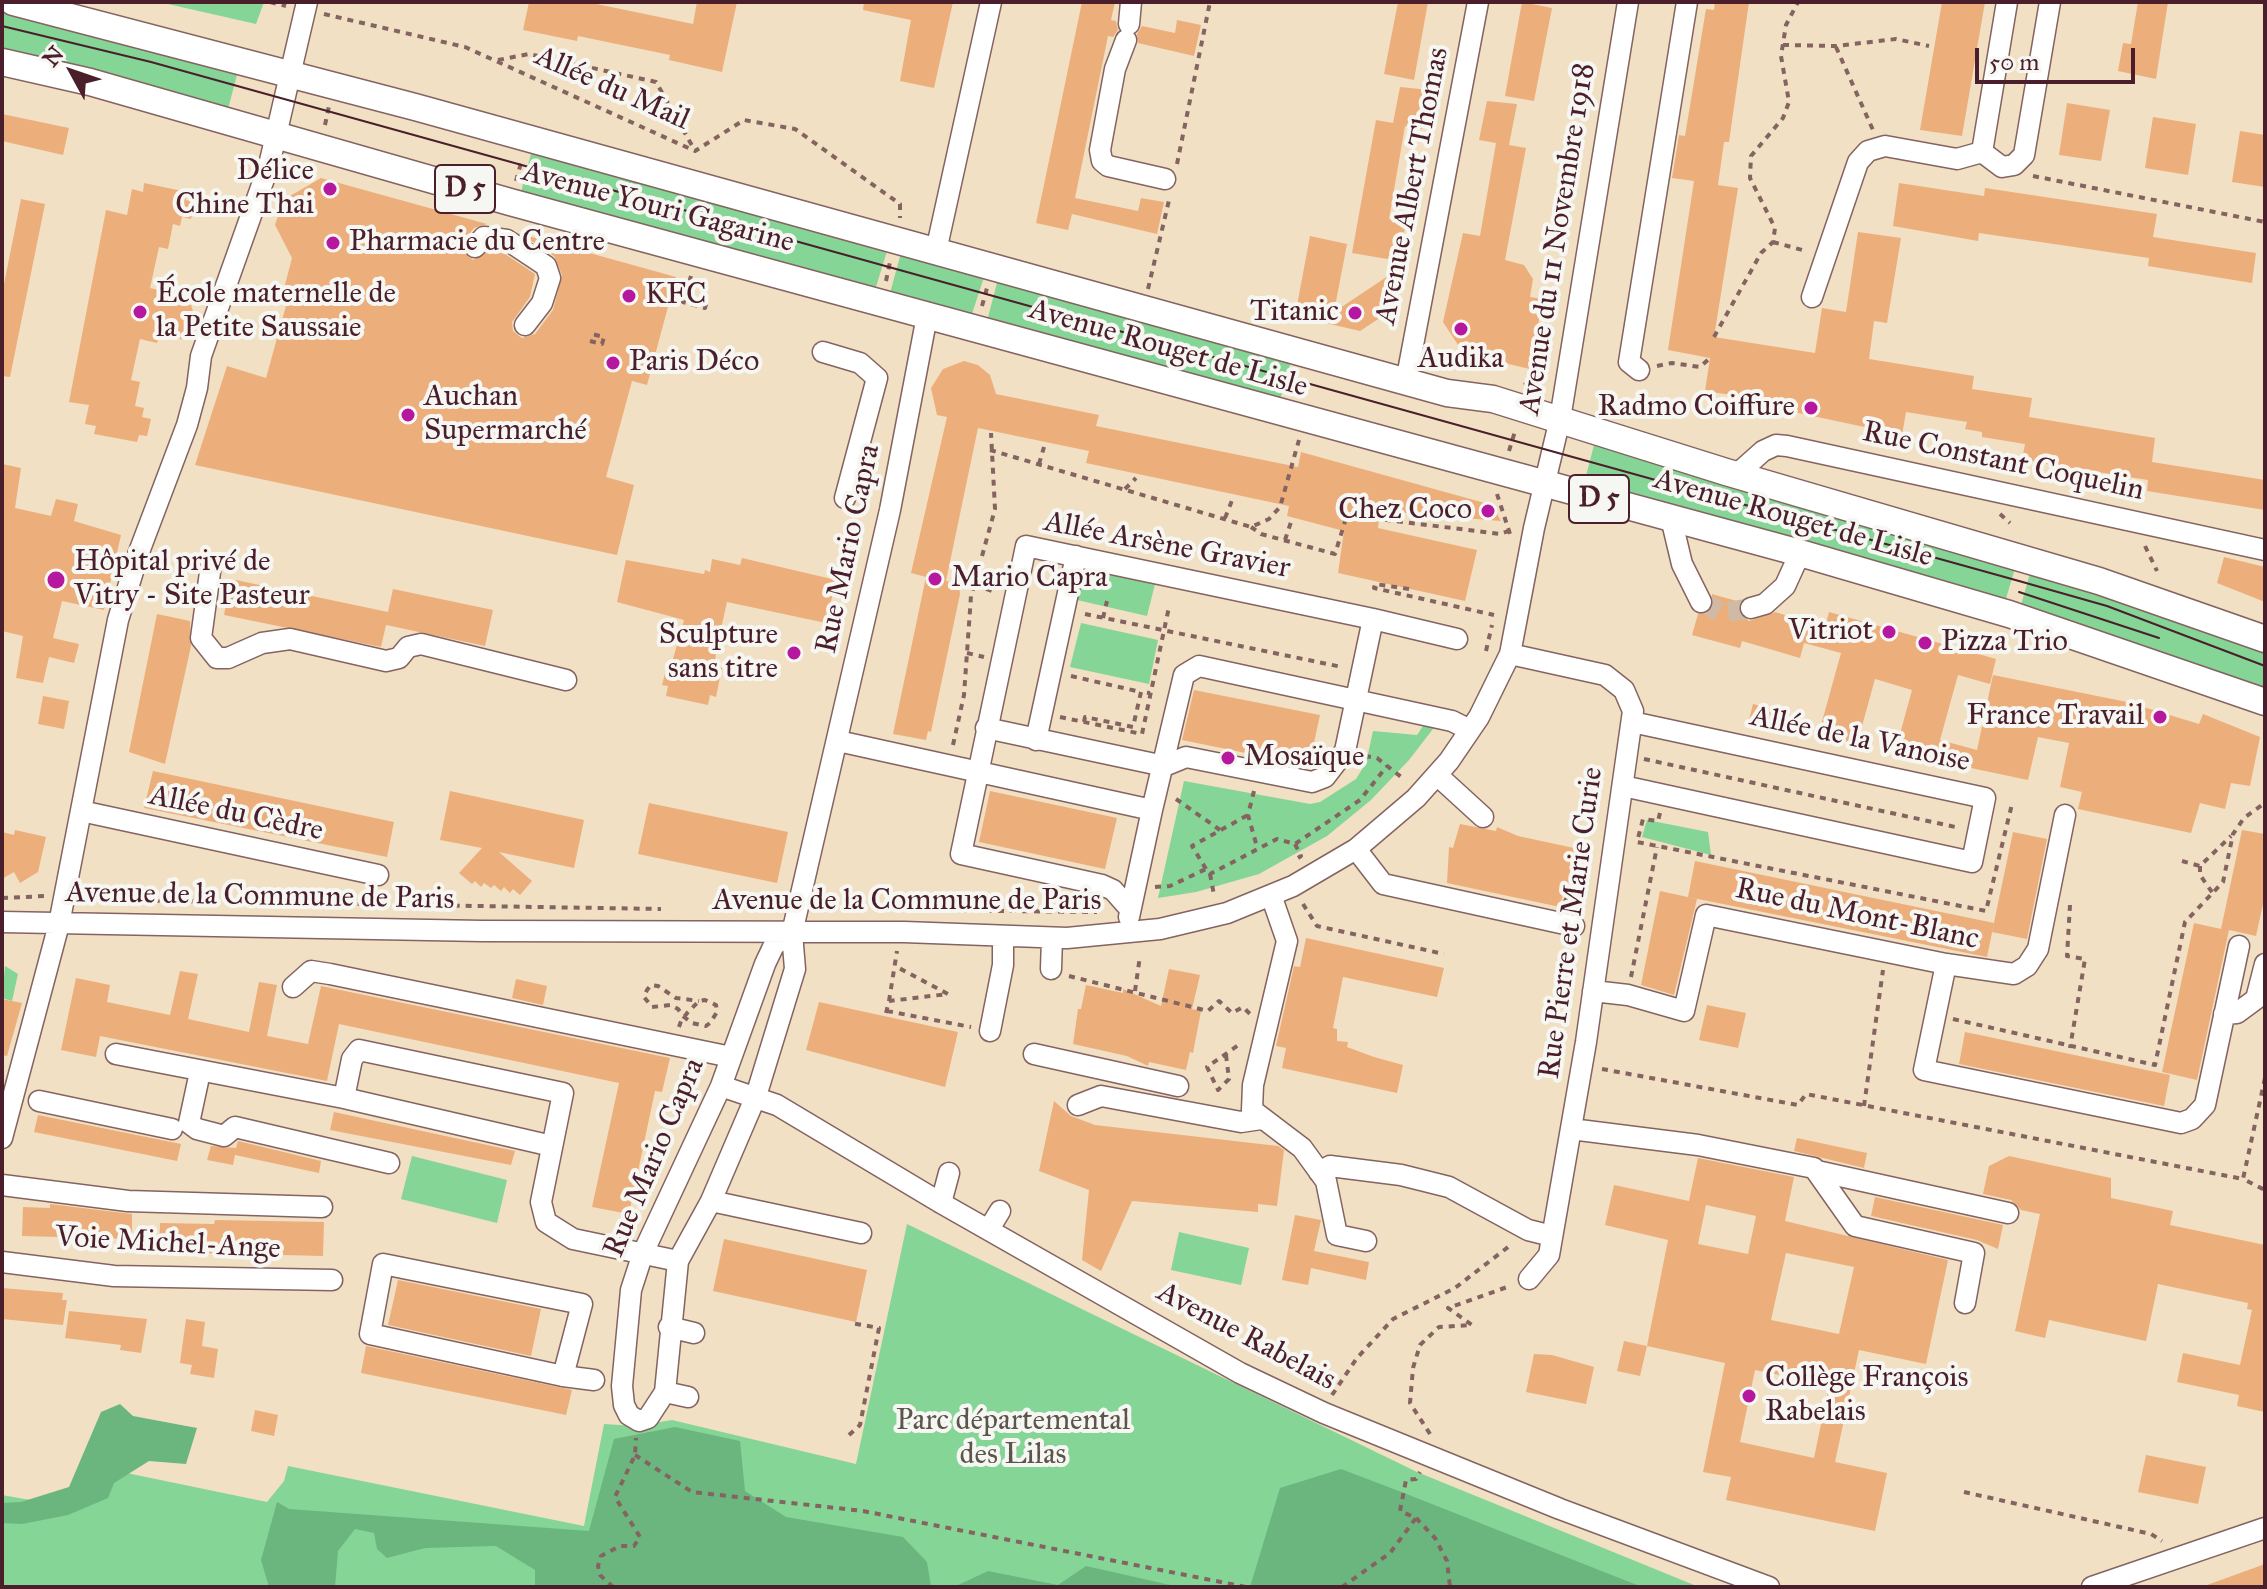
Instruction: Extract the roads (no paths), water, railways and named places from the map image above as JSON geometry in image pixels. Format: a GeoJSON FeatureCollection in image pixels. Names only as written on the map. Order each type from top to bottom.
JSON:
{"type":"FeatureCollection","features":[{"type":"Feature","properties":{"kind":"main road","name":"Avenue Youri Gagarine"},"geometry":{"type":"LineString","coordinates":[[13,2],[290,73],[936,251]]}},
{"type":"Feature","properties":{"kind":"main road","name":"Avenue Youri Gagarine"},"geometry":{"type":"LineString","coordinates":[[2,62],[274,134],[927,316]]}},
{"type":"Feature","properties":{"kind":"main road","name":"Avenue Rouget de Lisle"},"geometry":{"type":"LineString","coordinates":[[936,251],[1447,393],[1493,399],[1736,475],[2099,581],[2265,639]]}},
{"type":"Feature","properties":{"kind":"main road","name":"Avenue Rouget de Lisle"},"geometry":{"type":"LineString","coordinates":[[927,316],[1800,553],[1996,610],[2265,702]]}},
{"type":"Feature","properties":{"kind":"street"},"geometry":{"type":"LineString","coordinates":[[2,1138],[59,924],[118,620],[139,552],[187,425],[201,356],[269,165],[298,30],[307,2]]}},
{"type":"Feature","properties":{"kind":"street"},"geometry":{"type":"LineString","coordinates":[[936,251],[991,2]]}},
{"type":"Feature","properties":{"kind":"street"},"geometry":{"type":"LineString","coordinates":[[1131,2],[1128,32],[1115,69],[1100,150],[1102,161],[1108,166],[1171,179]]}},
{"type":"Feature","properties":{"kind":"street","name":"Avenue Albert Thomas"},"geometry":{"type":"LineString","coordinates":[[1406,382],[1478,2]]}},
{"type":"Feature","properties":{"kind":"street","name":"Avenue du 11 Novembre 1918"},"geometry":{"type":"LineString","coordinates":[[1544,484],[1560,419],[1628,2]]}},
{"type":"Feature","properties":{"kind":"street"},"geometry":{"type":"LineString","coordinates":[[1639,370],[1629,362],[1687,2]]}},
{"type":"Feature","properties":{"kind":"street"},"geometry":{"type":"LineString","coordinates":[[1982,152],[2007,2]]}},
{"type":"Feature","properties":{"kind":"street"},"geometry":{"type":"LineString","coordinates":[[1982,152],[2002,167],[2018,162],[2025,150],[2050,2]]}},
{"type":"Feature","properties":{"kind":"street"},"geometry":{"type":"LineString","coordinates":[[1812,297],[1858,162],[1868,151],[1880,147],[1957,159],[1982,152]]}},
{"type":"Feature","properties":{"kind":"street"},"geometry":{"type":"LineString","coordinates":[[475,247],[484,237],[507,240],[546,266],[550,278],[542,303],[525,325]]}},
{"type":"Feature","properties":{"kind":"street","name":"Rue Mario Capra"},"geometry":{"type":"LineString","coordinates":[[792,933],[774,945],[765,964],[721,1086],[643,1253],[631,1290],[622,1386],[624,1405],[629,1415],[639,1421],[648,1418],[665,1392],[669,1327],[678,1261],[711,1201],[756,1096],[795,969],[792,933],[800,910],[890,510],[927,316]]}},
{"type":"Feature","properties":{"kind":"street"},"geometry":{"type":"LineString","coordinates":[[823,352],[860,363],[877,378],[845,498]]}},
{"type":"Feature","properties":{"kind":"street","name":"Rue Constant Coquelin"},"geometry":{"type":"LineString","coordinates":[[1736,475],[1763,451],[1776,445],[1787,446],[2265,550]]}},
{"type":"Feature","properties":{"kind":"street","name":"Avenue de la Commune de Paris"},"geometry":{"type":"LineString","coordinates":[[9,922],[904,932],[1052,938],[1130,933],[1227,913],[1293,886],[1356,849],[1398,815],[1437,775],[1470,730],[1510,654],[1544,484]]}},
{"type":"Feature","properties":{"kind":"street"},"geometry":{"type":"LineString","coordinates":[[1671,518],[1682,564],[1701,602]]}},
{"type":"Feature","properties":{"kind":"street","name":"Allée Arsène Gravier"},"geometry":{"type":"LineString","coordinates":[[1128,907],[1113,890],[1102,885],[961,854],[1026,546],[1457,639]]}},
{"type":"Feature","properties":{"kind":"street"},"geometry":{"type":"LineString","coordinates":[[1751,608],[1765,604],[1785,586],[1800,553]]}},
{"type":"Feature","properties":{"kind":"street"},"geometry":{"type":"LineString","coordinates":[[1036,740],[1076,556]]}},
{"type":"Feature","properties":{"kind":"street"},"geometry":{"type":"LineString","coordinates":[[211,565],[201,638],[217,658],[228,658],[262,643],[290,639],[386,661],[399,658],[408,647],[421,644],[566,680]]}},
{"type":"Feature","properties":{"kind":"street"},"geometry":{"type":"LineString","coordinates":[[986,728],[1164,766],[1186,757],[1312,782],[1325,777],[1345,751],[1373,619]]}},
{"type":"Feature","properties":{"kind":"street","name":"Rue Pierre et Marie Curie"},"geometry":{"type":"LineString","coordinates":[[1510,654],[1588,670],[1616,681],[1630,699],[1632,722],[1582,1066],[1549,1255],[1529,1279]]}},
{"type":"Feature","properties":{"kind":"street"},"geometry":{"type":"LineString","coordinates":[[1130,933],[1128,907],[1135,899],[1184,675],[1190,669],[1199,666],[1357,700],[1452,721],[1470,730]]}},
{"type":"Feature","properties":{"kind":"street","name":"Allée de la Vanoise"},"geometry":{"type":"LineString","coordinates":[[1623,786],[1972,862],[1985,798],[1632,722]]}},
{"type":"Feature","properties":{"kind":"street"},"geometry":{"type":"LineString","coordinates":[[838,741],[976,774],[1154,802]]}},
{"type":"Feature","properties":{"kind":"street"},"geometry":{"type":"LineString","coordinates":[[1437,775],[1483,817]]}},
{"type":"Feature","properties":{"kind":"street","name":"Allée du Cèdre"},"geometry":{"type":"LineString","coordinates":[[81,811],[378,875]]}},
{"type":"Feature","properties":{"kind":"street","name":"Rue du Mont-Blanc"},"geometry":{"type":"LineString","coordinates":[[1593,991],[1628,995],[1684,1011],[1706,915],[2006,976],[2027,966],[2038,949],[2065,815]]}},
{"type":"Feature","properties":{"kind":"street"},"geometry":{"type":"LineString","coordinates":[[1356,849],[1383,884],[1571,916]]}},
{"type":"Feature","properties":{"kind":"street"},"geometry":{"type":"LineString","coordinates":[[1271,895],[1287,941],[1253,1085],[1252,1110],[1302,1148],[1326,1181],[1337,1235],[1366,1241]]}},
{"type":"Feature","properties":{"kind":"street"},"geometry":{"type":"LineString","coordinates":[[990,1031],[1003,965],[1003,937]]}},
{"type":"Feature","properties":{"kind":"street"},"geometry":{"type":"LineString","coordinates":[[1052,938],[1058,972]]}},
{"type":"Feature","properties":{"kind":"street"},"geometry":{"type":"LineString","coordinates":[[1946,964],[1924,1070],[2181,1123],[2192,1119],[2205,1105],[2239,946]]}},
{"type":"Feature","properties":{"kind":"street"},"geometry":{"type":"LineString","coordinates":[[2224,1014],[2237,1013],[2256,999],[2265,964]]}},
{"type":"Feature","properties":{"kind":"street"},"geometry":{"type":"LineString","coordinates":[[293,987],[311,971],[330,974],[731,1057]]}},
{"type":"Feature","properties":{"kind":"street"},"geometry":{"type":"LineString","coordinates":[[344,1098],[352,1059],[359,1050],[563,1093],[541,1202],[546,1222],[573,1239],[678,1261]]}},
{"type":"Feature","properties":{"kind":"street"},"geometry":{"type":"LineString","coordinates":[[116,1054],[344,1098],[552,1146]]}},
{"type":"Feature","properties":{"kind":"street"},"geometry":{"type":"LineString","coordinates":[[1034,1054],[1178,1086]]}},
{"type":"Feature","properties":{"kind":"street"},"geometry":{"type":"LineString","coordinates":[[200,1072],[189,1123],[197,1129],[224,1136],[235,1127],[389,1163]]}},
{"type":"Feature","properties":{"kind":"street","name":"Avenue Rabelais"},"geometry":{"type":"LineString","coordinates":[[721,1086],[756,1096],[1240,1373],[1426,1456],[1769,1587]]}},
{"type":"Feature","properties":{"kind":"street"},"geometry":{"type":"LineString","coordinates":[[1078,1105],[1101,1096],[1241,1122],[1261,1119]]}},
{"type":"Feature","properties":{"kind":"street"},"geometry":{"type":"LineString","coordinates":[[39,1101],[172,1129]]}},
{"type":"Feature","properties":{"kind":"street"},"geometry":{"type":"LineString","coordinates":[[1571,1129],[1698,1145],[1807,1166],[1817,1171],[2008,1213]]}},
{"type":"Feature","properties":{"kind":"street"},"geometry":{"type":"LineString","coordinates":[[1319,1172],[1330,1166],[1401,1175],[1449,1187],[1528,1230],[1552,1236]]}},
{"type":"Feature","properties":{"kind":"street"},"geometry":{"type":"LineString","coordinates":[[1817,1171],[1855,1226],[1955,1246],[1974,1253],[1965,1303]]}},
{"type":"Feature","properties":{"kind":"street"},"geometry":{"type":"LineString","coordinates":[[941,1203],[949,1173]]}},
{"type":"Feature","properties":{"kind":"street"},"geometry":{"type":"LineString","coordinates":[[2,1185],[128,1201],[322,1207]]}},
{"type":"Feature","properties":{"kind":"street"},"geometry":{"type":"LineString","coordinates":[[711,1201],[861,1233]]}},
{"type":"Feature","properties":{"kind":"street"},"geometry":{"type":"LineString","coordinates":[[989,1229],[1000,1211]]}},
{"type":"Feature","properties":{"kind":"street","name":"Voie Michel-Ange"},"geometry":{"type":"LineString","coordinates":[[2,1262],[114,1276],[332,1280]]}},
{"type":"Feature","properties":{"kind":"street"},"geometry":{"type":"LineString","coordinates":[[563,1376],[582,1304],[383,1264],[370,1334],[563,1376],[594,1380]]}},
{"type":"Feature","properties":{"kind":"street"},"geometry":{"type":"LineString","coordinates":[[669,1327],[694,1333]]}},
{"type":"Feature","properties":{"kind":"street"},"geometry":{"type":"LineString","coordinates":[[665,1392],[688,1397]]}},
{"type":"Feature","properties":{"kind":"street"},"geometry":{"type":"LineString","coordinates":[[2092,1587],[2265,1528]]}},
{"type":"Feature","properties":{"kind":"tunnel"},"geometry":{"type":"LineString","coordinates":[[1701,602],[1722,613],[1751,608]]}},
{"type":"Feature","properties":{"kind":"tram line"},"geometry":{"type":"LineString","coordinates":[[2,26],[151,62],[2019,581],[2107,606],[2265,666]]}},
{"type":"Feature","properties":{"kind":"tram line"},"geometry":{"type":"LineString","coordinates":[[2019,592],[2159,638]]}},
{"type":"Feature","properties":{"kind":"place","name":"Délice Chine Thai"},"geometry":{"type":"Point","coordinates":[330,189]}},
{"type":"Feature","properties":{"kind":"place","name":"Pharmacie du Centre"},"geometry":{"type":"Point","coordinates":[333,243]}},
{"type":"Feature","properties":{"kind":"place","name":"KFC"},"geometry":{"type":"Point","coordinates":[629,296]}},
{"type":"Feature","properties":{"kind":"place","name":"École maternelle de la Petite Saussaie"},"geometry":{"type":"Point","coordinates":[140,312]}},
{"type":"Feature","properties":{"kind":"place","name":"Titanic"},"geometry":{"type":"Point","coordinates":[1355,313]}},
{"type":"Feature","properties":{"kind":"place","name":"Audika"},"geometry":{"type":"Point","coordinates":[1461,329]}},
{"type":"Feature","properties":{"kind":"place","name":"Paris Déco"},"geometry":{"type":"Point","coordinates":[613,363]}},
{"type":"Feature","properties":{"kind":"place","name":"Radmo Coiffure"},"geometry":{"type":"Point","coordinates":[1811,408]}},
{"type":"Feature","properties":{"kind":"place","name":"Auchan Supermarché"},"geometry":{"type":"Point","coordinates":[408,415]}},
{"type":"Feature","properties":{"kind":"place","name":"Chez Coco"},"geometry":{"type":"Point","coordinates":[1488,511]}},
{"type":"Feature","properties":{"kind":"place","name":"Mario Capra"},"geometry":{"type":"Point","coordinates":[935,579]}},
{"type":"Feature","properties":{"kind":"place","name":"Hôpital privé de Vitry - Site Pasteur"},"geometry":{"type":"Point","coordinates":[56,580]}},
{"type":"Feature","properties":{"kind":"place","name":"Vitriot"},"geometry":{"type":"Point","coordinates":[1889,632]}},
{"type":"Feature","properties":{"kind":"place","name":"Pizza Trio"},"geometry":{"type":"Point","coordinates":[1925,643]}},
{"type":"Feature","properties":{"kind":"place","name":"Sculpture sans titre"},"geometry":{"type":"Point","coordinates":[794,653]}},
{"type":"Feature","properties":{"kind":"place","name":"France Travail"},"geometry":{"type":"Point","coordinates":[2160,717]}},
{"type":"Feature","properties":{"kind":"place","name":"Mosaïque"},"geometry":{"type":"Point","coordinates":[1228,758]}},
{"type":"Feature","properties":{"kind":"place","name":"Collège François Rabelais"},"geometry":{"type":"Point","coordinates":[1749,1396]}},
{"type":"Feature","properties":{"kind":"park label","name":"Parc départemental des Lilas"},"geometry":{"type":"Point","coordinates":[1013,1439]}}]}
